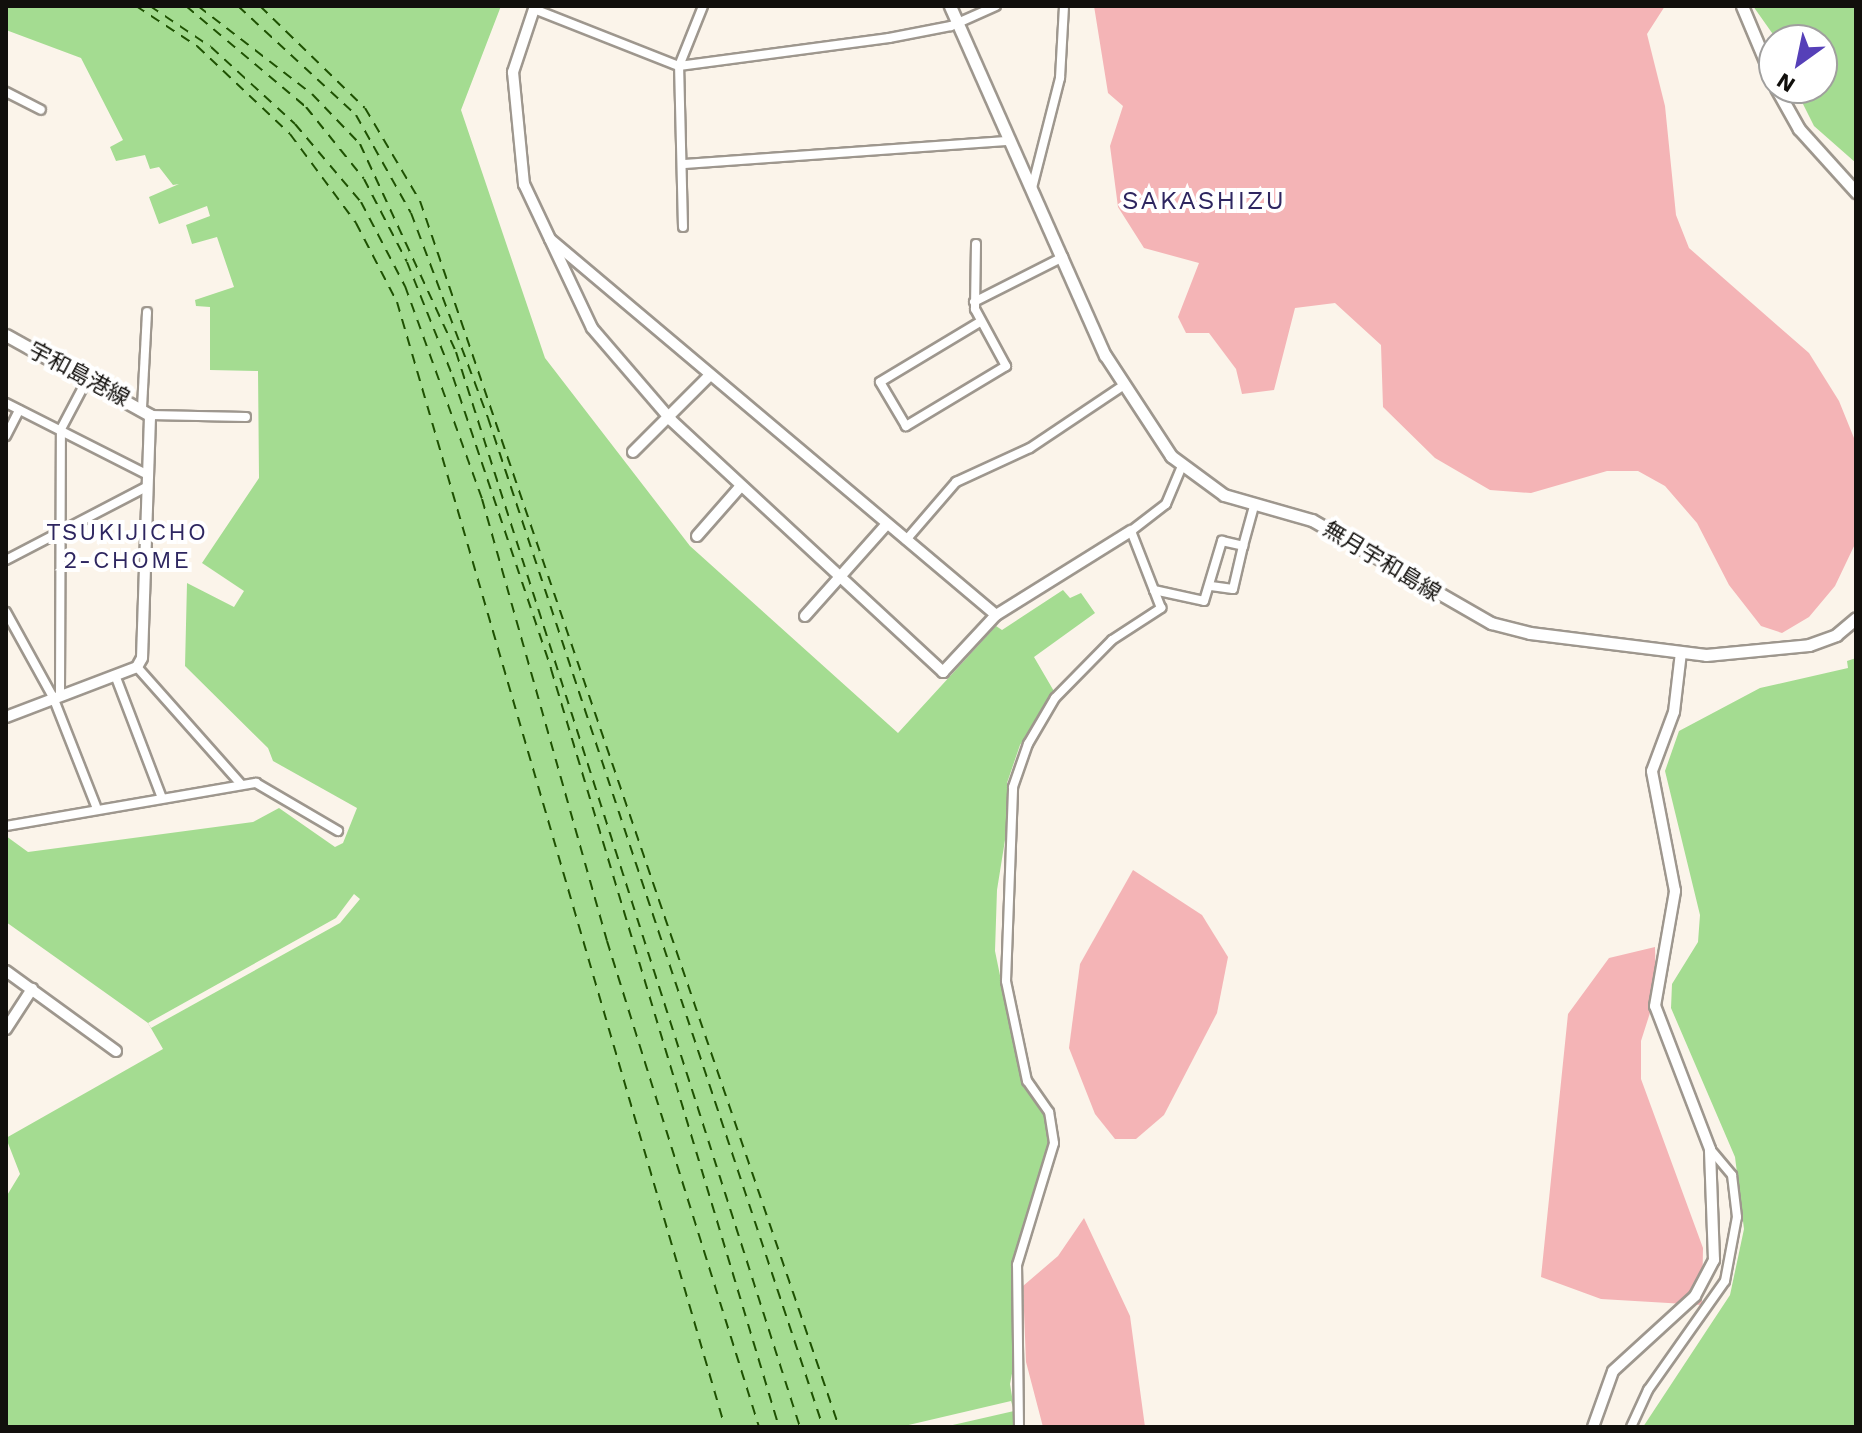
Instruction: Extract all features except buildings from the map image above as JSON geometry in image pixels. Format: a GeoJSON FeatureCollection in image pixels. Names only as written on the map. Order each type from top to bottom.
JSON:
{"type":"FeatureCollection","features":[{"type":"Feature","properties":{"kind":"main road","name":"無月宇和島線"},"geometry":{"type":"LineString","coordinates":[[950,6],[1009,141],[1124,385],[1182,466],[1224,495],[1254,506],[1291,513],[1352,538],[1491,623],[1681,652],[1809,645],[1836,635],[1856,618]]}},
{"type":"Feature","properties":{"kind":"main road"},"geometry":{"type":"LineString","coordinates":[[1742,6],[1758,44]]}},
{"type":"Feature","properties":{"kind":"main road"},"geometry":{"type":"LineString","coordinates":[[1785,104],[1799,129],[1856,192]]}},
{"type":"Feature","properties":{"kind":"main road","name":"宇和島港線"},"geometry":{"type":"LineString","coordinates":[[6,335],[146,412]]}},
{"type":"Feature","properties":{"kind":"street"},"geometry":{"type":"LineString","coordinates":[[683,227],[685,164],[679,66],[703,6]]}},
{"type":"Feature","properties":{"kind":"street"},"geometry":{"type":"LineString","coordinates":[[996,6],[957,23],[679,66],[534,8],[517,52],[514,95],[524,184],[542,232],[592,328],[671,420],[943,672],[996,615],[1131,531],[1166,504],[1182,466]]}},
{"type":"Feature","properties":{"kind":"street"},"geometry":{"type":"LineString","coordinates":[[1032,188],[1064,57],[1064,6]]}},
{"type":"Feature","properties":{"kind":"street"},"geometry":{"type":"LineString","coordinates":[[6,92],[41,110]]}},
{"type":"Feature","properties":{"kind":"street"},"geometry":{"type":"LineString","coordinates":[[685,164],[1009,141]]}},
{"type":"Feature","properties":{"kind":"street"},"geometry":{"type":"LineString","coordinates":[[542,232],[996,615]]}},
{"type":"Feature","properties":{"kind":"street"},"geometry":{"type":"LineString","coordinates":[[976,244],[974,302],[980,322],[1006,366],[906,426],[880,382],[980,322]]}},
{"type":"Feature","properties":{"kind":"street"},"geometry":{"type":"LineString","coordinates":[[974,302],[1063,257]]}},
{"type":"Feature","properties":{"kind":"street"},"geometry":{"type":"LineString","coordinates":[[147,312],[148,480],[137,667],[241,784]]}},
{"type":"Feature","properties":{"kind":"street"},"geometry":{"type":"LineString","coordinates":[[633,452],[671,420],[709,376]]}},
{"type":"Feature","properties":{"kind":"street"},"geometry":{"type":"LineString","coordinates":[[56,695],[61,433],[88,378]]}},
{"type":"Feature","properties":{"kind":"street"},"geometry":{"type":"LineString","coordinates":[[906,540],[956,482],[1030,448],[1124,385]]}},
{"type":"Feature","properties":{"kind":"street"},"geometry":{"type":"LineString","coordinates":[[6,403],[148,480]]}},
{"type":"Feature","properties":{"kind":"street"},"geometry":{"type":"LineString","coordinates":[[6,436],[19,410]]}},
{"type":"Feature","properties":{"kind":"street"},"geometry":{"type":"LineString","coordinates":[[146,412],[246,417]]}},
{"type":"Feature","properties":{"kind":"street"},"geometry":{"type":"LineString","coordinates":[[6,560],[148,480]]}},
{"type":"Feature","properties":{"kind":"street"},"geometry":{"type":"LineString","coordinates":[[697,536],[740,487]]}},
{"type":"Feature","properties":{"kind":"street"},"geometry":{"type":"LineString","coordinates":[[1211,586],[1233,589],[1254,506]]}},
{"type":"Feature","properties":{"kind":"street"},"geometry":{"type":"LineString","coordinates":[[805,616],[887,524]]}},
{"type":"Feature","properties":{"kind":"street"},"geometry":{"type":"LineString","coordinates":[[1019,1427],[1017,1265],[1054,1143],[1049,1112],[1027,1081],[1006,981],[1013,787],[1028,744],[1055,698],[1112,640],[1161,608],[1131,531]]}},
{"type":"Feature","properties":{"kind":"street"},"geometry":{"type":"LineString","coordinates":[[1154,590],[1204,601],[1222,541],[1243,546]]}},
{"type":"Feature","properties":{"kind":"street"},"geometry":{"type":"LineString","coordinates":[[6,612],[56,695],[96,806]]}},
{"type":"Feature","properties":{"kind":"street"},"geometry":{"type":"LineString","coordinates":[[1593,1427],[1613,1371],[1708,1278],[1716,1238],[1710,1149],[1655,1006],[1676,918],[1675,891],[1652,771],[1674,712],[1681,652]]}},
{"type":"Feature","properties":{"kind":"street"},"geometry":{"type":"LineString","coordinates":[[6,717],[56,695],[137,667]]}},
{"type":"Feature","properties":{"kind":"street"},"geometry":{"type":"LineString","coordinates":[[115,675],[162,798]]}},
{"type":"Feature","properties":{"kind":"street"},"geometry":{"type":"LineString","coordinates":[[6,826],[96,806],[256,783],[338,831]]}},
{"type":"Feature","properties":{"kind":"street"},"geometry":{"type":"LineString","coordinates":[[6,971],[116,1051]]}},
{"type":"Feature","properties":{"kind":"street"},"geometry":{"type":"LineString","coordinates":[[6,1029],[32,989]]}},
{"type":"Feature","properties":{"kind":"street"},"geometry":{"type":"LineString","coordinates":[[1631,1427],[1648,1390],[1725,1281],[1737,1217],[1732,1175],[1710,1149]]}},
{"type":"Feature","properties":{"kind":"shaded area"},"geometry":{"type":"Polygon","coordinates":[[[6,6],[501,6],[461,110],[545,358],[690,546],[898,733],[996,626],[1002,630],[1063,590],[1070,598],[1081,593],[1095,613],[1034,657],[1055,693],[1020,745],[1007,783],[1009,815],[997,890],[995,951],[1022,1083],[1050,1123],[1046,1159],[1015,1264],[1017,1347],[1010,1384],[1017,1427],[6,1427],[6,1197],[20,1174],[6,1138],[163,1049],[148,1023],[6,922],[6,836],[28,852],[253,822],[279,808],[335,847],[343,843],[357,808],[273,761],[268,748],[185,666],[187,583],[234,607],[244,591],[202,563],[259,478],[258,371],[210,370],[210,307],[196,306],[195,300],[234,287],[217,237],[192,244],[186,225],[210,216],[207,206],[159,224],[149,197],[179,184],[173,185],[159,167],[150,169],[145,155],[116,161],[110,147],[123,140],[81,58],[6,30],[6,6]]]}},
{"type":"Feature","properties":{"kind":"shaded area"},"geometry":{"type":"Polygon","coordinates":[[[1094,6],[1665,6],[1647,34],[1665,106],[1676,215],[1689,248],[1809,353],[1839,401],[1856,443],[1856,542],[1835,586],[1809,617],[1782,633],[1761,626],[1729,585],[1697,523],[1665,486],[1638,471],[1607,471],[1531,493],[1490,490],[1435,458],[1383,407],[1381,345],[1335,303],[1295,308],[1274,390],[1242,394],[1236,369],[1209,333],[1186,333],[1178,317],[1199,263],[1144,248],[1118,207],[1110,146],[1123,106],[1108,93],[1094,6]]]}},
{"type":"Feature","properties":{"kind":"shaded area"},"geometry":{"type":"Polygon","coordinates":[[[1753,6],[1856,6],[1856,163],[1814,126],[1803,104],[1838,104],[1838,24],[1766,24],[1753,6]]]}},
{"type":"Feature","properties":{"kind":"shaded area"},"geometry":{"type":"Polygon","coordinates":[[[1856,658],[1856,1427],[1643,1427],[1730,1295],[1744,1229],[1735,1157],[1671,1008],[1672,984],[1698,942],[1700,915],[1665,771],[1679,731],[1760,688],[1848,668],[1847,661],[1856,658]]]}},
{"type":"Feature","properties":{"kind":"shaded area"},"geometry":{"type":"Polygon","coordinates":[[[1133,870],[1202,915],[1228,957],[1217,1013],[1164,1115],[1136,1139],[1115,1139],[1095,1114],[1069,1048],[1080,964],[1133,870]]]}},
{"type":"Feature","properties":{"kind":"shaded area"},"geometry":{"type":"Polygon","coordinates":[[[1655,947],[1656,994],[1641,1041],[1641,1079],[1703,1248],[1702,1305],[1601,1299],[1541,1277],[1568,1014],[1609,958],[1655,947]]]}},
{"type":"Feature","properties":{"kind":"shaded area"},"geometry":{"type":"Polygon","coordinates":[[[1084,1218],[1130,1316],[1145,1427],[1043,1427],[1026,1362],[1023,1286],[1058,1256],[1084,1218]]]}},
{"type":"Feature","properties":{"kind":"pier"},"geometry":{"type":"Polygon","coordinates":[[[354,894],[360,899],[340,923],[151,1028],[148,1023],[336,918],[354,894]]]}},
{"type":"Feature","properties":{"kind":"pier"},"geometry":{"type":"Polygon","coordinates":[[[1011,1401],[1014,1411],[944,1427],[900,1427],[1011,1401]]]}},
{"type":"Feature","properties":{"kind":"ferry route"},"geometry":{"type":"LineString","coordinates":[[136,6],[197,46],[290,134],[356,223],[397,302],[725,1427]]}},
{"type":"Feature","properties":{"kind":"ferry route"},"geometry":{"type":"LineString","coordinates":[[150,6],[211,47],[295,124],[361,202],[405,286],[482,499],[607,941],[759,1427]]}},
{"type":"Feature","properties":{"kind":"ferry route"},"geometry":{"type":"LineString","coordinates":[[186,6],[306,107],[364,179],[407,262],[453,377],[551,669],[779,1427]]}},
{"type":"Feature","properties":{"kind":"ferry route"},"geometry":{"type":"LineString","coordinates":[[198,6],[312,94],[360,144],[456,352],[800,1427]]}},
{"type":"Feature","properties":{"kind":"ferry route"},"geometry":{"type":"LineString","coordinates":[[238,6],[356,115],[411,213],[488,418],[823,1427]]}},
{"type":"Feature","properties":{"kind":"ferry route"},"geometry":{"type":"LineString","coordinates":[[260,6],[365,108],[420,201],[839,1427]]}},
{"type":"Feature","properties":{"kind":"district","name":"SAKASHIZU"},"geometry":{"type":"Point","coordinates":[1204,201]}},
{"type":"Feature","properties":{"kind":"district","name":"TSUKIJICHO 2-CHOME"},"geometry":{"type":"Point","coordinates":[127,547]}}]}
